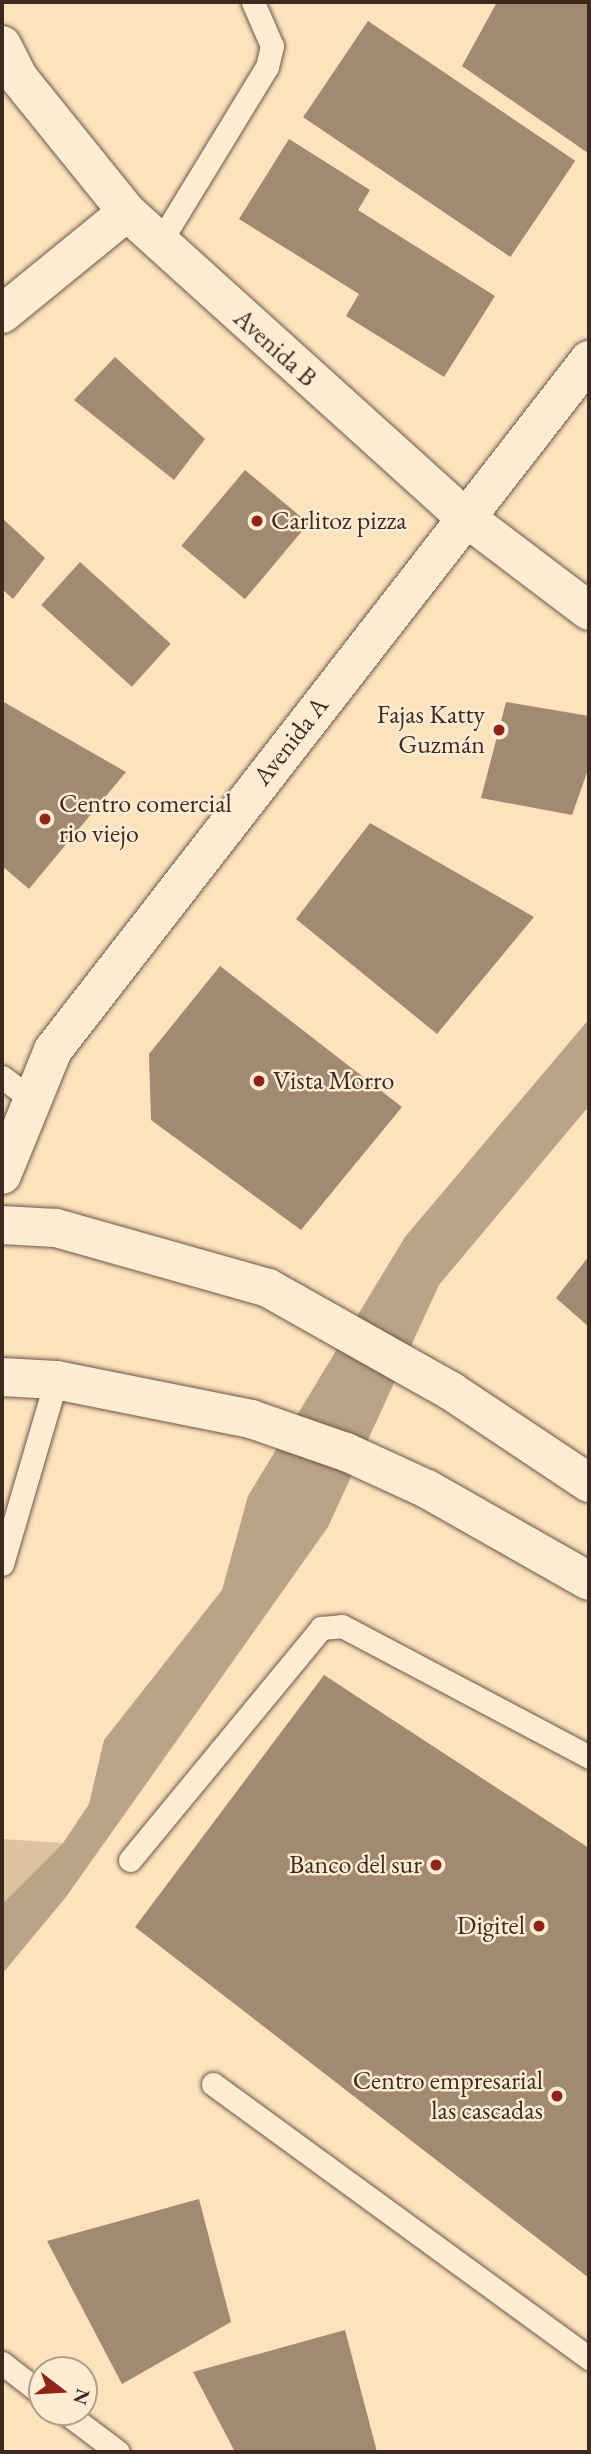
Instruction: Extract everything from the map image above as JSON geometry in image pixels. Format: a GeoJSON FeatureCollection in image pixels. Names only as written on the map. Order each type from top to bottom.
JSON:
{"type":"FeatureCollection","features":[{"type":"Feature","properties":{"kind":"street","name":"Avenida B"},"geometry":{"type":"LineString","coordinates":[[2,46],[18,77],[127,212],[464,516],[589,611]]}},
{"type":"Feature","properties":{"kind":"street"},"geometry":{"type":"LineString","coordinates":[[2,314],[127,212]]}},
{"type":"Feature","properties":{"kind":"street","name":"Avenida A"},"geometry":{"type":"LineString","coordinates":[[2,1175],[16,1087],[53,1050],[464,516],[589,360]]}},
{"type":"Feature","properties":{"kind":"street"},"geometry":{"type":"LineString","coordinates":[[2,1225],[56,1228],[268,1289],[451,1391],[589,1483]]}},
{"type":"Feature","properties":{"kind":"street"},"geometry":{"type":"LineString","coordinates":[[2,1377],[56,1380],[251,1419],[346,1452],[426,1489],[589,1581]]}},
{"type":"Feature","properties":{"kind":"lane"},"geometry":{"type":"LineString","coordinates":[[160,242],[267,67],[272,46],[253,2]]}},
{"type":"Feature","properties":{"kind":"lane"},"geometry":{"type":"LineString","coordinates":[[2,1564],[56,1380]]}},
{"type":"Feature","properties":{"kind":"lane"},"geometry":{"type":"LineString","coordinates":[[131,1860],[321,1628],[342,1626],[589,1757],[589,1744]]}},
{"type":"Feature","properties":{"kind":"lane"},"geometry":{"type":"LineString","coordinates":[[213,2084],[589,2358]]}},
{"type":"Feature","properties":{"kind":"lane"},"geometry":{"type":"LineString","coordinates":[[2,2363],[28,2383]]}},
{"type":"Feature","properties":{"kind":"lane"},"geometry":{"type":"LineString","coordinates":[[83,2426],[117,2452]]}},
{"type":"Feature","properties":{"kind":"shaded area"},"geometry":{"type":"Polygon","coordinates":[[[589,1019],[589,1106],[439,1285],[328,1527],[66,1897],[2,1974],[2,1904],[63,1843],[89,1804],[104,1740],[222,1590],[248,1496],[405,1237],[589,1019]]]}},
{"type":"Feature","properties":{"kind":"shaded area"},"geometry":{"type":"Polygon","coordinates":[[[2,1839],[63,1843],[2,1904],[2,1839]]]}},
{"type":"Feature","properties":{"kind":"building"},"geometry":{"type":"Polygon","coordinates":[[[497,2],[589,2],[588,153],[462,66],[497,2]]]}},
{"type":"Feature","properties":{"kind":"building"},"geometry":{"type":"Polygon","coordinates":[[[368,21],[575,161],[510,257],[303,117],[368,21]]]}},
{"type":"Feature","properties":{"kind":"building"},"geometry":{"type":"Polygon","coordinates":[[[289,139],[370,190],[358,210],[495,296],[444,377],[346,316],[359,294],[239,219],[289,139]]]}},
{"type":"Feature","properties":{"kind":"building"},"geometry":{"type":"Polygon","coordinates":[[[115,357],[205,439],[174,480],[74,400],[115,357]]]}},
{"type":"Feature","properties":{"kind":"building"},"geometry":{"type":"Polygon","coordinates":[[[245,470],[309,523],[245,599],[181,546],[245,470]]]}},
{"type":"Feature","properties":{"kind":"building"},"geometry":{"type":"Polygon","coordinates":[[[2,518],[45,558],[13,599],[2,589],[2,518]]]}},
{"type":"Feature","properties":{"kind":"building"},"geometry":{"type":"Polygon","coordinates":[[[80,562],[171,644],[132,687],[41,605],[80,562]]]}},
{"type":"Feature","properties":{"kind":"building","name":"Centro comercial rio viejo"},"geometry":{"type":"Polygon","coordinates":[[[2,701],[126,772],[29,889],[2,866],[2,701]]]}},
{"type":"Feature","properties":{"kind":"building"},"geometry":{"type":"Polygon","coordinates":[[[506,702],[589,716],[589,767],[572,815],[481,798],[506,702]]]}},
{"type":"Feature","properties":{"kind":"building"},"geometry":{"type":"Polygon","coordinates":[[[370,823],[534,917],[437,1034],[296,919],[370,823]]]}},
{"type":"Feature","properties":{"kind":"building","name":"Vista Morro"},"geometry":{"type":"Polygon","coordinates":[[[220,966],[402,1107],[301,1230],[151,1120],[149,1054],[220,966]]]}},
{"type":"Feature","properties":{"kind":"building"},"geometry":{"type":"Polygon","coordinates":[[[589,1256],[589,1327],[556,1298],[589,1256]]]}},
{"type":"Feature","properties":{"kind":"building"},"geometry":{"type":"Polygon","coordinates":[[[324,1675],[589,1848],[589,2278],[135,1927],[324,1675]]]}},
{"type":"Feature","properties":{"kind":"building"},"geometry":{"type":"Polygon","coordinates":[[[199,2199],[231,2322],[122,2384],[47,2241],[199,2199]]]}},
{"type":"Feature","properties":{"kind":"building"},"geometry":{"type":"Polygon","coordinates":[[[345,2330],[377,2452],[235,2452],[193,2372],[345,2330]]]}},
{"type":"Feature","properties":{"kind":"place","name":"Carlitoz pizza"},"geometry":{"type":"Point","coordinates":[257,521]}},
{"type":"Feature","properties":{"kind":"place","name":"Fajas Katty Guzmán"},"geometry":{"type":"Point","coordinates":[499,730]}},
{"type":"Feature","properties":{"kind":"place","name":"Centro comercial rio viejo"},"geometry":{"type":"Point","coordinates":[45,819]}},
{"type":"Feature","properties":{"kind":"place","name":"Vista Morro"},"geometry":{"type":"Point","coordinates":[259,1081]}},
{"type":"Feature","properties":{"kind":"place","name":"Banco del sur"},"geometry":{"type":"Point","coordinates":[436,1865]}},
{"type":"Feature","properties":{"kind":"place","name":"Digitel"},"geometry":{"type":"Point","coordinates":[539,1926]}},
{"type":"Feature","properties":{"kind":"place","name":"Centro empresarial las cascadas"},"geometry":{"type":"Point","coordinates":[557,2096]}}]}
